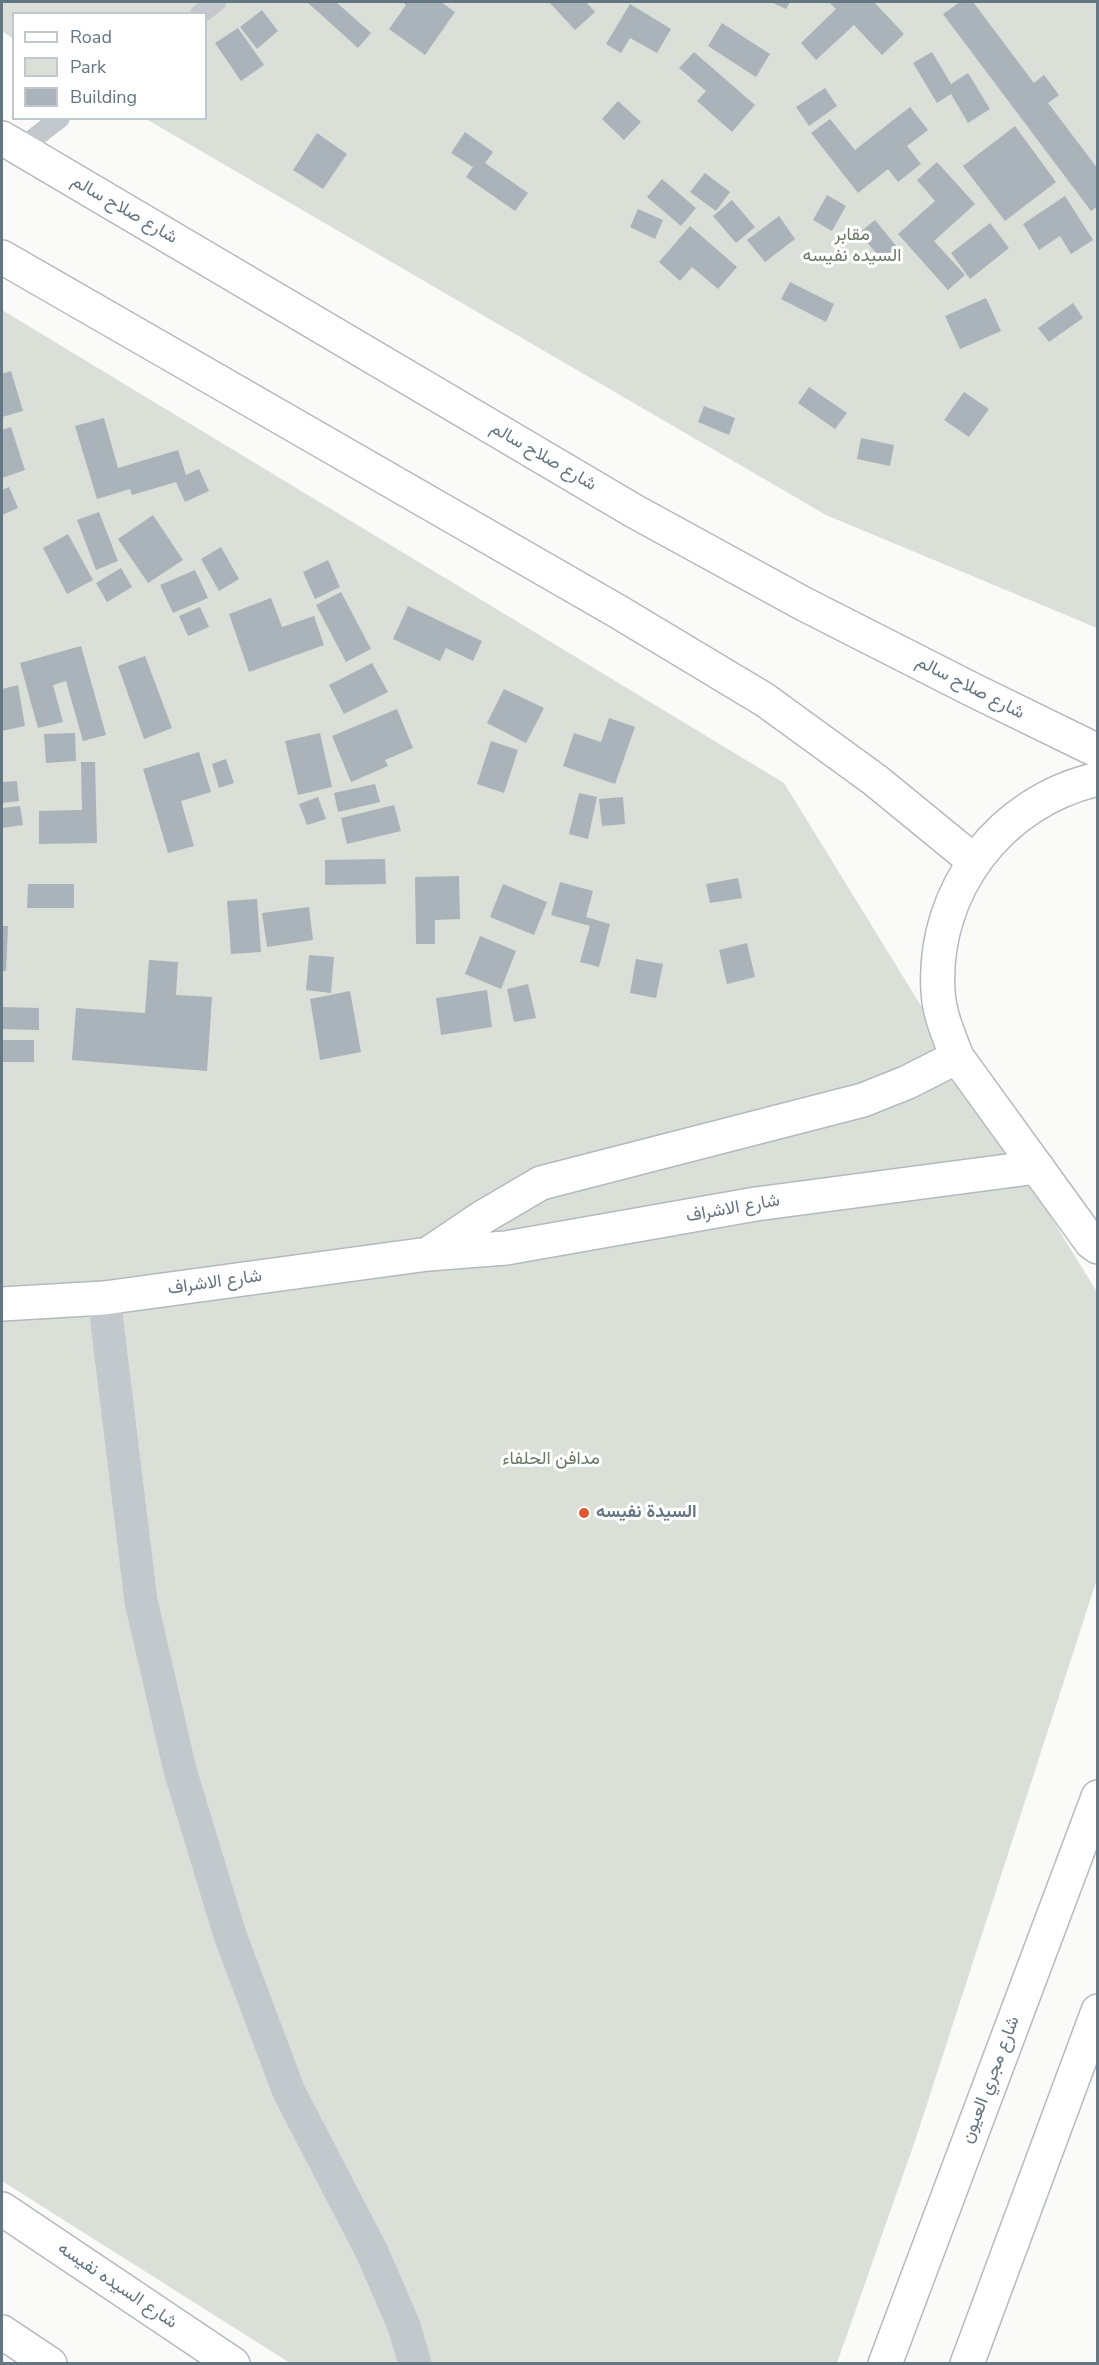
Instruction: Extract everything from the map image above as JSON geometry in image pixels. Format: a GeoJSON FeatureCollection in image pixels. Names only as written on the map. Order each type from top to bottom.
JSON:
{"type":"FeatureCollection","features":[{"type":"Feature","properties":{"kind":"main road","name":"شارع صلاح سالم"},"geometry":{"type":"LineString","coordinates":[[11,143],[634,511],[813,608],[1098,751]]}},
{"type":"Feature","properties":{"kind":"main road"},"geometry":{"type":"LineString","coordinates":[[2,257],[617,610],[765,700],[875,780],[974,861]]}},
{"type":"Feature","properties":{"kind":"main road"},"geometry":{"type":"LineString","coordinates":[[1098,779],[1080,783],[1050,795],[1022,812],[996,834],[974,861],[957,890],[945,922],[938,955],[938,993],[944,1025],[957,1057],[1091,1242],[1098,1247]]}},
{"type":"Feature","properties":{"kind":"main road","name":"شارع الاشراف"},"geometry":{"type":"LineString","coordinates":[[429,1254],[483,1217],[542,1183],[864,1100],[908,1082],[957,1057]]}},
{"type":"Feature","properties":{"kind":"main road","name":"شارع الاشراف"},"geometry":{"type":"LineString","coordinates":[[2,1304],[104,1299],[429,1254],[468,1253],[545,1243],[756,1204],[1037,1167]]}},
{"type":"Feature","properties":{"kind":"main road","name":"شارع مجري العيون"},"geometry":{"type":"LineString","coordinates":[[885,2364],[1098,1797]]}},
{"type":"Feature","properties":{"kind":"main road"},"geometry":{"type":"LineString","coordinates":[[967,2364],[1098,2011]]}},
{"type":"Feature","properties":{"kind":"main road","name":"شارع السيده نفيسه"},"geometry":{"type":"LineString","coordinates":[[2,2209],[233,2364]]}},
{"type":"Feature","properties":{"kind":"main road"},"geometry":{"type":"LineString","coordinates":[[2,2332],[50,2364]]}},
{"type":"Feature","properties":{"kind":"street"},"geometry":{"type":"LineString","coordinates":[[104,1299],[141,1601],[180,1770],[230,1935],[289,2092],[372,2252],[408,2335],[415,2364]]}},
{"type":"Feature","properties":{"kind":"lane"},"geometry":{"type":"LineString","coordinates":[[203,12],[216,2]]}},
{"type":"Feature","properties":{"kind":"lane"},"geometry":{"type":"LineString","coordinates":[[11,143],[56,120]]}},
{"type":"Feature","properties":{"kind":"green space","name":"مقابر السيده نفيسه"},"geometry":{"type":"Polygon","coordinates":[[[2,2],[1097,2],[1097,628],[826,515],[148,120],[207,120],[207,12],[12,12],[12,38],[2,31],[2,2]]]}},
{"type":"Feature","properties":{"kind":"green space","name":"مدافن الحلفاء"},"geometry":{"type":"Polygon","coordinates":[[[2,310],[784,783],[1097,1292],[1097,1579],[916,2138],[837,2363],[290,2363],[2,2181],[2,310]]]}},
{"type":"Feature","properties":{"kind":"building"},"geometry":{"type":"Polygon","coordinates":[[[307,2],[336,2],[371,33],[358,48],[307,2]]]}},
{"type":"Feature","properties":{"kind":"building"},"geometry":{"type":"Polygon","coordinates":[[[402,2],[441,2],[455,12],[425,55],[389,29],[406,5],[402,2]]]}},
{"type":"Feature","properties":{"kind":"building"},"geometry":{"type":"Polygon","coordinates":[[[549,2],[586,2],[595,12],[575,30],[549,2]]]}},
{"type":"Feature","properties":{"kind":"building"},"geometry":{"type":"Polygon","coordinates":[[[771,2],[790,2],[786,9],[771,2]]]}},
{"type":"Feature","properties":{"kind":"building"},"geometry":{"type":"Polygon","coordinates":[[[829,2],[874,2],[904,34],[882,55],[854,25],[816,60],[801,43],[836,9],[829,2]]]}},
{"type":"Feature","properties":{"kind":"building"},"geometry":{"type":"Polygon","coordinates":[[[960,2],[973,2],[1034,83],[1044,75],[1059,95],[1048,103],[1098,169],[1098,206],[1091,211],[943,14],[960,2]]]}},
{"type":"Feature","properties":{"kind":"building"},"geometry":{"type":"Polygon","coordinates":[[[630,4],[671,29],[657,53],[630,38],[621,53],[606,44],[630,4]]]}},
{"type":"Feature","properties":{"kind":"building"},"geometry":{"type":"Polygon","coordinates":[[[262,10],[278,31],[257,49],[240,27],[262,10]]]}},
{"type":"Feature","properties":{"kind":"building"},"geometry":{"type":"Polygon","coordinates":[[[722,23],[770,54],[756,77],[708,46],[722,23]]]}},
{"type":"Feature","properties":{"kind":"building"},"geometry":{"type":"Polygon","coordinates":[[[238,28],[264,65],[241,81],[215,43],[238,28]]]}},
{"type":"Feature","properties":{"kind":"building"},"geometry":{"type":"Polygon","coordinates":[[[694,52],[755,105],[732,132],[697,101],[706,91],[679,68],[694,52]]]}},
{"type":"Feature","properties":{"kind":"building"},"geometry":{"type":"Polygon","coordinates":[[[932,52],[951,84],[968,73],[990,109],[968,123],[951,94],[937,103],[913,63],[932,52]]]}},
{"type":"Feature","properties":{"kind":"building"},"geometry":{"type":"Polygon","coordinates":[[[825,88],[837,106],[809,126],[796,107],[825,88]]]}},
{"type":"Feature","properties":{"kind":"building"},"geometry":{"type":"Polygon","coordinates":[[[618,101],[641,122],[624,140],[602,119],[618,101]]]}},
{"type":"Feature","properties":{"kind":"building"},"geometry":{"type":"Polygon","coordinates":[[[910,107],[928,130],[907,146],[921,164],[898,182],[888,169],[858,193],[811,133],[830,119],[855,150],[910,107]]]}},
{"type":"Feature","properties":{"kind":"building"},"geometry":{"type":"Polygon","coordinates":[[[1015,126],[1056,182],[1005,221],[963,166],[1015,126]]]}},
{"type":"Feature","properties":{"kind":"building"},"geometry":{"type":"Polygon","coordinates":[[[465,132],[493,152],[485,163],[528,193],[515,211],[466,177],[473,167],[451,153],[465,132]]]}},
{"type":"Feature","properties":{"kind":"building"},"geometry":{"type":"Polygon","coordinates":[[[317,133],[347,154],[323,189],[293,170],[317,133]]]}},
{"type":"Feature","properties":{"kind":"building"},"geometry":{"type":"Polygon","coordinates":[[[937,162],[975,204],[934,241],[965,275],[948,290],[898,234],[935,201],[917,180],[937,162]]]}},
{"type":"Feature","properties":{"kind":"building"},"geometry":{"type":"Polygon","coordinates":[[[705,173],[730,192],[716,211],[690,192],[705,173]]]}},
{"type":"Feature","properties":{"kind":"building"},"geometry":{"type":"Polygon","coordinates":[[[662,179],[696,208],[681,226],[647,197],[662,179]]]}},
{"type":"Feature","properties":{"kind":"building"},"geometry":{"type":"Polygon","coordinates":[[[827,195],[846,206],[832,231],[813,220],[827,195]]]}},
{"type":"Feature","properties":{"kind":"building"},"geometry":{"type":"Polygon","coordinates":[[[1065,196],[1093,240],[1071,254],[1060,236],[1039,250],[1023,224],[1065,196]]]}},
{"type":"Feature","properties":{"kind":"building"},"geometry":{"type":"Polygon","coordinates":[[[732,200],[755,227],[736,243],[713,216],[732,200]]]}},
{"type":"Feature","properties":{"kind":"building"},"geometry":{"type":"Polygon","coordinates":[[[638,209],[663,220],[655,239],[630,227],[638,209]]]}},
{"type":"Feature","properties":{"kind":"building"},"geometry":{"type":"Polygon","coordinates":[[[779,216],[795,239],[765,262],[747,240],[779,216]]]}},
{"type":"Feature","properties":{"kind":"building"},"geometry":{"type":"Polygon","coordinates":[[[875,220],[898,248],[883,261],[859,233],[875,220]]]}},
{"type":"Feature","properties":{"kind":"building"},"geometry":{"type":"Polygon","coordinates":[[[990,223],[1009,248],[970,279],[951,253],[990,223]]]}},
{"type":"Feature","properties":{"kind":"building"},"geometry":{"type":"Polygon","coordinates":[[[690,226],[737,267],[718,289],[692,267],[680,281],[659,262],[690,226]]]}},
{"type":"Feature","properties":{"kind":"building"},"geometry":{"type":"Polygon","coordinates":[[[790,282],[834,304],[826,322],[781,299],[790,282]]]}},
{"type":"Feature","properties":{"kind":"building"},"geometry":{"type":"Polygon","coordinates":[[[986,298],[1001,331],[960,349],[945,316],[986,298]]]}},
{"type":"Feature","properties":{"kind":"building"},"geometry":{"type":"Polygon","coordinates":[[[1073,303],[1083,318],[1049,342],[1038,328],[1073,303]]]}},
{"type":"Feature","properties":{"kind":"building"},"geometry":{"type":"Polygon","coordinates":[[[11,371],[23,411],[2,417],[2,374],[11,371]]]}},
{"type":"Feature","properties":{"kind":"building"},"geometry":{"type":"Polygon","coordinates":[[[809,387],[847,413],[835,429],[798,403],[809,387]]]}},
{"type":"Feature","properties":{"kind":"building"},"geometry":{"type":"Polygon","coordinates":[[[964,392],[989,409],[969,437],[944,420],[964,392]]]}},
{"type":"Feature","properties":{"kind":"building"},"geometry":{"type":"Polygon","coordinates":[[[704,406],[735,418],[729,435],[698,422],[704,406]]]}},
{"type":"Feature","properties":{"kind":"building"},"geometry":{"type":"Polygon","coordinates":[[[104,418],[118,468],[178,450],[186,475],[199,469],[209,491],[185,502],[176,482],[132,495],[130,489],[97,499],[75,426],[104,418]]]}},
{"type":"Feature","properties":{"kind":"building"},"geometry":{"type":"Polygon","coordinates":[[[11,427],[25,470],[2,478],[2,430],[11,427]]]}},
{"type":"Feature","properties":{"kind":"building"},"geometry":{"type":"Polygon","coordinates":[[[861,438],[894,445],[890,466],[857,459],[861,438]]]}},
{"type":"Feature","properties":{"kind":"building"},"geometry":{"type":"Polygon","coordinates":[[[9,487],[18,508],[2,515],[2,490],[9,487]]]}},
{"type":"Feature","properties":{"kind":"building"},"geometry":{"type":"Polygon","coordinates":[[[99,512],[118,561],[96,570],[77,520],[99,512]]]}},
{"type":"Feature","properties":{"kind":"building"},"geometry":{"type":"Polygon","coordinates":[[[153,515],[183,560],[148,583],[118,539],[153,515]]]}},
{"type":"Feature","properties":{"kind":"building"},"geometry":{"type":"Polygon","coordinates":[[[68,534],[93,580],[67,594],[43,548],[68,534]]]}},
{"type":"Feature","properties":{"kind":"building"},"geometry":{"type":"Polygon","coordinates":[[[221,547],[239,579],[219,591],[201,559],[221,547]]]}},
{"type":"Feature","properties":{"kind":"building"},"geometry":{"type":"Polygon","coordinates":[[[328,560],[340,587],[315,599],[303,572],[328,560]]]}},
{"type":"Feature","properties":{"kind":"building"},"geometry":{"type":"Polygon","coordinates":[[[121,568],[132,587],[107,602],[96,583],[121,568]]]}},
{"type":"Feature","properties":{"kind":"building"},"geometry":{"type":"Polygon","coordinates":[[[195,570],[208,598],[173,613],[160,585],[195,570]]]}},
{"type":"Feature","properties":{"kind":"building"},"geometry":{"type":"Polygon","coordinates":[[[341,592],[371,649],[346,662],[316,605],[341,592]]]}},
{"type":"Feature","properties":{"kind":"building"},"geometry":{"type":"Polygon","coordinates":[[[271,598],[282,627],[314,616],[324,645],[249,672],[229,614],[271,598]]]}},
{"type":"Feature","properties":{"kind":"building"},"geometry":{"type":"Polygon","coordinates":[[[408,606],[482,641],[473,661],[446,648],[440,661],[393,639],[408,606]]]}},
{"type":"Feature","properties":{"kind":"building"},"geometry":{"type":"Polygon","coordinates":[[[200,607],[209,627],[188,636],[179,616],[200,607]]]}},
{"type":"Feature","properties":{"kind":"building"},"geometry":{"type":"Polygon","coordinates":[[[81,646],[106,735],[83,741],[66,681],[53,685],[63,722],[38,728],[20,663],[81,646]]]}},
{"type":"Feature","properties":{"kind":"building"},"geometry":{"type":"Polygon","coordinates":[[[145,656],[172,728],[144,739],[118,666],[145,656]]]}},
{"type":"Feature","properties":{"kind":"building"},"geometry":{"type":"Polygon","coordinates":[[[372,663],[388,692],[344,714],[329,685],[372,663]]]}},
{"type":"Feature","properties":{"kind":"building"},"geometry":{"type":"Polygon","coordinates":[[[18,685],[25,726],[2,731],[2,689],[18,685]]]}},
{"type":"Feature","properties":{"kind":"building"},"geometry":{"type":"Polygon","coordinates":[[[504,689],[544,708],[526,743],[487,723],[504,689]]]}},
{"type":"Feature","properties":{"kind":"building"},"geometry":{"type":"Polygon","coordinates":[[[397,709],[413,748],[385,760],[388,766],[351,782],[332,736],[397,709]]]}},
{"type":"Feature","properties":{"kind":"building"},"geometry":{"type":"Polygon","coordinates":[[[609,718],[635,727],[615,784],[563,766],[574,733],[601,742],[609,718]]]}},
{"type":"Feature","properties":{"kind":"building"},"geometry":{"type":"Polygon","coordinates":[[[75,733],[76,761],[46,763],[44,734],[75,733]]]}},
{"type":"Feature","properties":{"kind":"building"},"geometry":{"type":"Polygon","coordinates":[[[320,733],[332,787],[298,795],[285,741],[320,733]]]}},
{"type":"Feature","properties":{"kind":"building"},"geometry":{"type":"Polygon","coordinates":[[[491,741],[518,750],[504,793],[477,784],[491,741]]]}},
{"type":"Feature","properties":{"kind":"building"},"geometry":{"type":"Polygon","coordinates":[[[199,752],[211,792],[181,801],[194,846],[168,853],[143,769],[199,752]]]}},
{"type":"Feature","properties":{"kind":"building"},"geometry":{"type":"Polygon","coordinates":[[[226,759],[234,783],[219,788],[212,764],[226,759]]]}},
{"type":"Feature","properties":{"kind":"building"},"geometry":{"type":"Polygon","coordinates":[[[81,762],[95,762],[97,843],[39,844],[39,811],[82,810],[81,762]]]}},
{"type":"Feature","properties":{"kind":"building"},"geometry":{"type":"Polygon","coordinates":[[[17,781],[19,801],[2,803],[2,782],[17,781]]]}},
{"type":"Feature","properties":{"kind":"building"},"geometry":{"type":"Polygon","coordinates":[[[375,784],[380,802],[338,812],[334,793],[375,784]]]}},
{"type":"Feature","properties":{"kind":"building"},"geometry":{"type":"Polygon","coordinates":[[[579,793],[597,797],[588,839],[569,834],[579,793]]]}},
{"type":"Feature","properties":{"kind":"building"},"geometry":{"type":"Polygon","coordinates":[[[318,797],[326,819],[307,825],[299,804],[318,797]]]}},
{"type":"Feature","properties":{"kind":"building"},"geometry":{"type":"Polygon","coordinates":[[[623,797],[625,824],[602,826],[599,799],[623,797]]]}},
{"type":"Feature","properties":{"kind":"building"},"geometry":{"type":"Polygon","coordinates":[[[394,805],[401,831],[347,844],[341,818],[394,805]]]}},
{"type":"Feature","properties":{"kind":"building"},"geometry":{"type":"Polygon","coordinates":[[[20,806],[23,825],[2,828],[2,808],[20,806]]]}},
{"type":"Feature","properties":{"kind":"building"},"geometry":{"type":"Polygon","coordinates":[[[385,859],[386,884],[325,885],[325,860],[385,859]]]}},
{"type":"Feature","properties":{"kind":"building"},"geometry":{"type":"Polygon","coordinates":[[[459,876],[460,919],[435,920],[435,944],[416,944],[415,877],[459,876]]]}},
{"type":"Feature","properties":{"kind":"building"},"geometry":{"type":"Polygon","coordinates":[[[738,878],[742,898],[710,903],[706,884],[738,878]]]}},
{"type":"Feature","properties":{"kind":"building"},"geometry":{"type":"Polygon","coordinates":[[[560,882],[593,891],[586,917],[610,924],[599,967],[580,962],[590,926],[551,915],[560,882]]]}},
{"type":"Feature","properties":{"kind":"building"},"geometry":{"type":"Polygon","coordinates":[[[28,884],[74,884],[74,908],[27,908],[28,884]]]}},
{"type":"Feature","properties":{"kind":"building"},"geometry":{"type":"Polygon","coordinates":[[[503,884],[547,902],[534,935],[490,917],[503,884]]]}},
{"type":"Feature","properties":{"kind":"building"},"geometry":{"type":"Polygon","coordinates":[[[257,899],[261,952],[231,954],[227,901],[257,899]]]}},
{"type":"Feature","properties":{"kind":"building"},"geometry":{"type":"Polygon","coordinates":[[[309,907],[313,940],[267,947],[262,913],[309,907]]]}},
{"type":"Feature","properties":{"kind":"building"},"geometry":{"type":"Polygon","coordinates":[[[2,926],[8,926],[6,971],[2,971],[2,926]]]}},
{"type":"Feature","properties":{"kind":"building"},"geometry":{"type":"Polygon","coordinates":[[[480,936],[516,951],[501,989],[465,974],[480,936]]]}},
{"type":"Feature","properties":{"kind":"building"},"geometry":{"type":"Polygon","coordinates":[[[747,943],[755,977],[727,984],[719,950],[747,943]]]}},
{"type":"Feature","properties":{"kind":"building"},"geometry":{"type":"Polygon","coordinates":[[[309,955],[334,957],[331,993],[306,990],[309,955]]]}},
{"type":"Feature","properties":{"kind":"building"},"geometry":{"type":"Polygon","coordinates":[[[636,959],[663,964],[656,998],[630,993],[636,959]]]}},
{"type":"Feature","properties":{"kind":"building"},"geometry":{"type":"Polygon","coordinates":[[[149,960],[178,962],[176,995],[212,997],[207,1071],[72,1060],[76,1008],[145,1013],[149,960]]]}},
{"type":"Feature","properties":{"kind":"building"},"geometry":{"type":"Polygon","coordinates":[[[528,984],[536,1018],[514,1022],[507,989],[528,984]]]}},
{"type":"Feature","properties":{"kind":"building"},"geometry":{"type":"Polygon","coordinates":[[[487,990],[492,1027],[441,1035],[436,998],[487,990]]]}},
{"type":"Feature","properties":{"kind":"building"},"geometry":{"type":"Polygon","coordinates":[[[350,991],[361,1052],[320,1060],[310,999],[350,991]]]}},
{"type":"Feature","properties":{"kind":"building"},"geometry":{"type":"Polygon","coordinates":[[[2,1007],[39,1008],[39,1030],[2,1029],[2,1007]]]}},
{"type":"Feature","properties":{"kind":"building"},"geometry":{"type":"Polygon","coordinates":[[[2,1040],[34,1040],[34,1062],[2,1062],[2,1040]]]}},
{"type":"Feature","properties":{"kind":"place","name":"السيدة نفيسه"},"geometry":{"type":"Point","coordinates":[584,1513]}}]}
